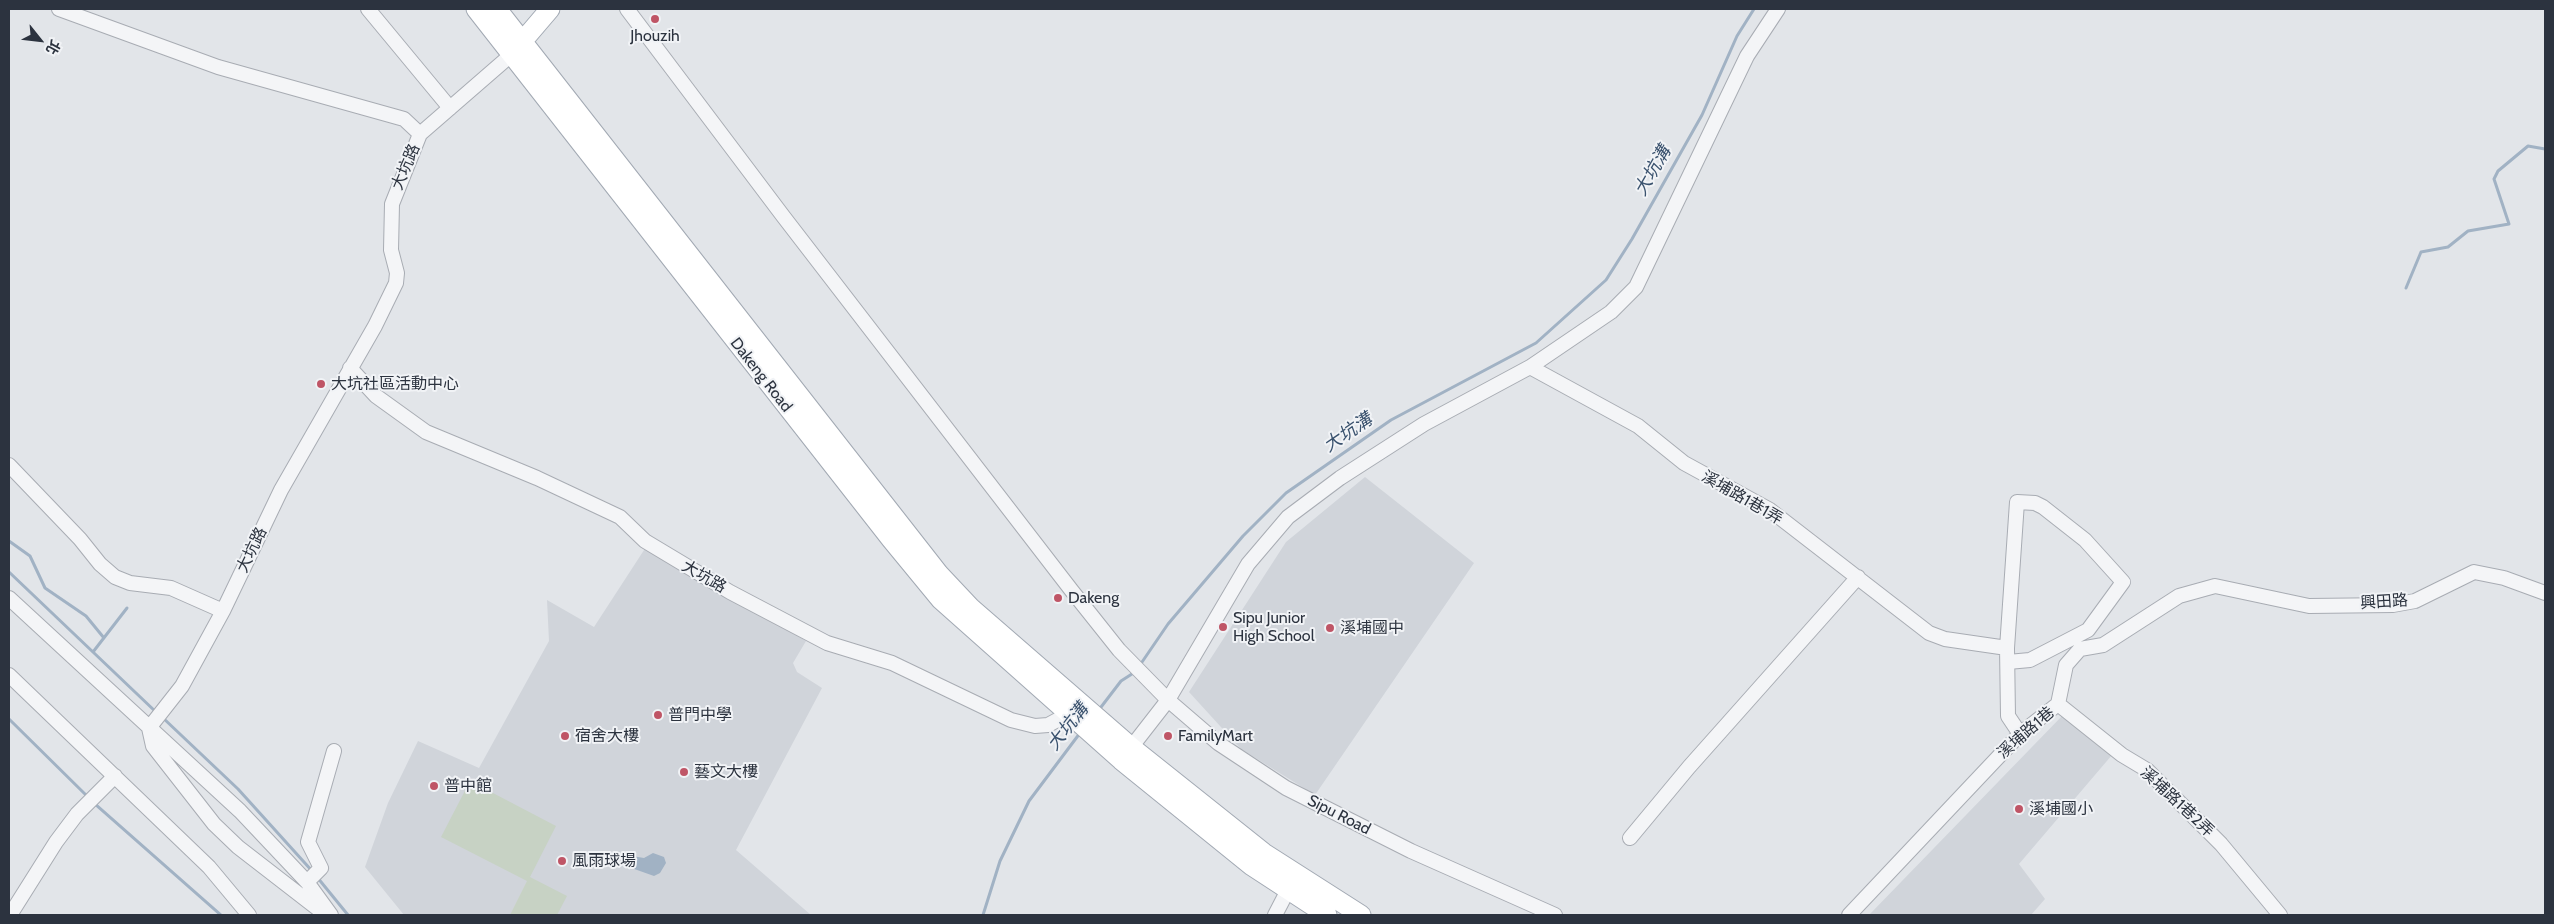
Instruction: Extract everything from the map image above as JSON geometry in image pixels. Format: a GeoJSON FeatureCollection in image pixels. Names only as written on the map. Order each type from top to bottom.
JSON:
{"type":"FeatureCollection","features":[{"type":"Feature","properties":{"kind":"main road","name":"Dakeng Road"},"geometry":{"type":"LineString","coordinates":[[476,9],[516,48],[940,574],[971,608],[1073,709],[1126,754]]}},
{"type":"Feature","properties":{"kind":"main road","name":"Dakeng Road"},"geometry":{"type":"LineString","coordinates":[[497,9],[516,48]]}},
{"type":"Feature","properties":{"kind":"main road","name":"大坑路"},"geometry":{"type":"LineString","coordinates":[[516,48],[550,9]]}},
{"type":"Feature","properties":{"kind":"main road"},"geometry":{"type":"LineString","coordinates":[[1126,754],[1252,866],[1327,915]]}},
{"type":"Feature","properties":{"kind":"main road"},"geometry":{"type":"LineString","coordinates":[[1126,754],[1264,853],[1360,915]]}},
{"type":"Feature","properties":{"kind":"street"},"geometry":{"type":"LineString","coordinates":[[59,9],[218,67],[404,119],[420,134]]}},
{"type":"Feature","properties":{"kind":"street"},"geometry":{"type":"LineString","coordinates":[[368,9],[450,108]]}},
{"type":"Feature","properties":{"kind":"street","name":"Sipu Road"},"geometry":{"type":"LineString","coordinates":[[627,9],[789,224],[1119,650],[1168,700],[1218,743],[1286,788],[1411,851],[1555,915]]}},
{"type":"Feature","properties":{"kind":"street"},"geometry":{"type":"LineString","coordinates":[[1126,754],[1168,700],[1248,564],[1288,517],[1340,478],[1424,424],[1530,368],[1611,312],[1636,287],[1742,65],[1778,9]]}},
{"type":"Feature","properties":{"kind":"street","name":"大坑路"},"geometry":{"type":"LineString","coordinates":[[150,728],[182,686],[223,611],[281,490],[375,326],[396,283],[397,273],[391,250],[392,204],[420,134],[516,48]]}},
{"type":"Feature","properties":{"kind":"street","name":"大坑路"},"geometry":{"type":"LineString","coordinates":[[350,368],[376,396],[426,432],[537,478],[620,517],[645,541],[730,592],[827,644],[892,663],[1011,720],[1035,726],[1048,725],[1073,709]]}},
{"type":"Feature","properties":{"kind":"street","name":"溪埔路1巷1弄"},"geometry":{"type":"LineString","coordinates":[[1530,368],[1638,426],[1684,463],[1735,493],[1770,510],[1929,633],[1945,639],[2008,655],[2030,660],[2088,630],[2123,582],[2085,540],[2043,507],[2017,502],[2008,655],[2008,716],[2020,734]]}},
{"type":"Feature","properties":{"kind":"street"},"geometry":{"type":"LineString","coordinates":[[9,465],[80,539],[100,564],[115,576],[130,583],[170,588],[223,611]]}},
{"type":"Feature","properties":{"kind":"street","name":"興田路"},"geometry":{"type":"LineString","coordinates":[[2215,586],[2309,606],[2393,605],[2415,600],[2474,572],[2504,578],[2545,593]]}},
{"type":"Feature","properties":{"kind":"street"},"geometry":{"type":"LineString","coordinates":[[1630,838],[1689,767],[1858,577]]}},
{"type":"Feature","properties":{"kind":"street","name":"溪埔路1巷"},"geometry":{"type":"LineString","coordinates":[[1849,915],[2020,734],[2058,704],[2066,665],[2080,649],[2102,645],[2179,596],[2215,586]]}},
{"type":"Feature","properties":{"kind":"street"},"geometry":{"type":"LineString","coordinates":[[9,598],[240,811],[307,882],[329,915]]}},
{"type":"Feature","properties":{"kind":"street"},"geometry":{"type":"LineString","coordinates":[[9,675],[209,867],[249,915]]}},
{"type":"Feature","properties":{"kind":"street","name":"溪埔路1巷2弄"},"geometry":{"type":"LineString","coordinates":[[2058,704],[2122,755],[2147,770],[2221,844],[2280,915]]}},
{"type":"Feature","properties":{"kind":"street"},"geometry":{"type":"LineString","coordinates":[[150,728],[153,746],[214,824],[238,847],[329,915]]}},
{"type":"Feature","properties":{"kind":"street"},"geometry":{"type":"LineString","coordinates":[[307,882],[321,868],[308,842],[334,752]]}},
{"type":"Feature","properties":{"kind":"street"},"geometry":{"type":"LineString","coordinates":[[10,915],[67,828],[115,776]]}},
{"type":"Feature","properties":{"kind":"street"},"geometry":{"type":"LineString","coordinates":[[1275,915],[1288,890]]}},
{"type":"Feature","properties":{"kind":"shaded area","name":"溪埔國中"},"geometry":{"type":"Polygon","coordinates":[[[1365,477],[1474,563],[1315,795],[1241,749],[1189,692],[1286,542],[1365,477]]]}},
{"type":"Feature","properties":{"kind":"shaded area","name":"普門中學"},"geometry":{"type":"Polygon","coordinates":[[[646,547],[806,641],[793,663],[797,672],[822,688],[736,850],[811,915],[404,915],[365,867],[388,803],[418,741],[479,768],[549,641],[547,600],[594,627],[646,547]]]}},
{"type":"Feature","properties":{"kind":"shaded area","name":"溪埔國小"},"geometry":{"type":"Polygon","coordinates":[[[2063,715],[2112,755],[2019,864],[2045,899],[2031,915],[1869,915],[2063,715]]]}},
{"type":"Feature","properties":{"kind":"green space"},"geometry":{"type":"Polygon","coordinates":[[[470,781],[556,826],[530,877],[567,896],[557,915],[510,915],[527,881],[441,837],[470,781]]]}},
{"type":"Feature","properties":{"kind":"water"},"geometry":{"type":"Polygon","coordinates":[[[653,853],[664,857],[666,863],[660,873],[654,876],[623,865],[622,861],[626,855],[644,858],[653,853]]]}},
{"type":"Feature","properties":{"kind":"waterway","name":"大坑溝"},"geometry":{"type":"LineString","coordinates":[[1140,665],[1168,624],[1243,536],[1286,493],[1391,420],[1536,343],[1606,280],[1632,239],[1702,115],[1737,36],[1754,9]]}},
{"type":"Feature","properties":{"kind":"waterway"},"geometry":{"type":"LineString","coordinates":[[2406,288],[2421,252],[2448,247],[2468,231],[2509,224],[2494,179],[2498,171],[2528,146],[2545,149]]}},
{"type":"Feature","properties":{"kind":"waterway"},"geometry":{"type":"LineString","coordinates":[[9,541],[30,556],[45,588],[86,616],[104,638]]}},
{"type":"Feature","properties":{"kind":"waterway"},"geometry":{"type":"LineString","coordinates":[[9,572],[157,713]]}},
{"type":"Feature","properties":{"kind":"waterway"},"geometry":{"type":"LineString","coordinates":[[93,652],[127,608]]}},
{"type":"Feature","properties":{"kind":"waterway","name":"大坑溝"},"geometry":{"type":"LineString","coordinates":[[1098,711],[1121,681],[1135,672]]}},
{"type":"Feature","properties":{"kind":"waterway"},"geometry":{"type":"LineString","coordinates":[[162,717],[238,789],[313,872]]}},
{"type":"Feature","properties":{"kind":"waterway"},"geometry":{"type":"LineString","coordinates":[[9,719],[88,797]]}},
{"type":"Feature","properties":{"kind":"waterway","name":"大坑溝"},"geometry":{"type":"LineString","coordinates":[[983,915],[1000,861],[1029,801],[1080,733]]}},
{"type":"Feature","properties":{"kind":"waterway"},"geometry":{"type":"LineString","coordinates":[[94,803],[221,915]]}},
{"type":"Feature","properties":{"kind":"waterway"},"geometry":{"type":"LineString","coordinates":[[317,877],[348,915]]}},
{"type":"Feature","properties":{"kind":"place","name":"Jhouzih"},"geometry":{"type":"Point","coordinates":[655,19]}},
{"type":"Feature","properties":{"kind":"place","name":"大坑社區活動中心"},"geometry":{"type":"Point","coordinates":[321,384]}},
{"type":"Feature","properties":{"kind":"place","name":"Dakeng"},"geometry":{"type":"Point","coordinates":[1058,598]}},
{"type":"Feature","properties":{"kind":"place","name":"Sipu Junior High School"},"geometry":{"type":"Point","coordinates":[1223,627]}},
{"type":"Feature","properties":{"kind":"place","name":"溪埔國中"},"geometry":{"type":"Point","coordinates":[1330,628]}},
{"type":"Feature","properties":{"kind":"place","name":"普門中學"},"geometry":{"type":"Point","coordinates":[658,715]}},
{"type":"Feature","properties":{"kind":"place","name":"宿舍大樓"},"geometry":{"type":"Point","coordinates":[565,736]}},
{"type":"Feature","properties":{"kind":"place","name":"FamilyMart"},"geometry":{"type":"Point","coordinates":[1168,736]}},
{"type":"Feature","properties":{"kind":"place","name":"藝文大樓"},"geometry":{"type":"Point","coordinates":[684,772]}},
{"type":"Feature","properties":{"kind":"place","name":"普中館"},"geometry":{"type":"Point","coordinates":[434,786]}},
{"type":"Feature","properties":{"kind":"place","name":"溪埔國小"},"geometry":{"type":"Point","coordinates":[2019,809]}},
{"type":"Feature","properties":{"kind":"place","name":"風雨球場"},"geometry":{"type":"Point","coordinates":[562,861]}}]}
